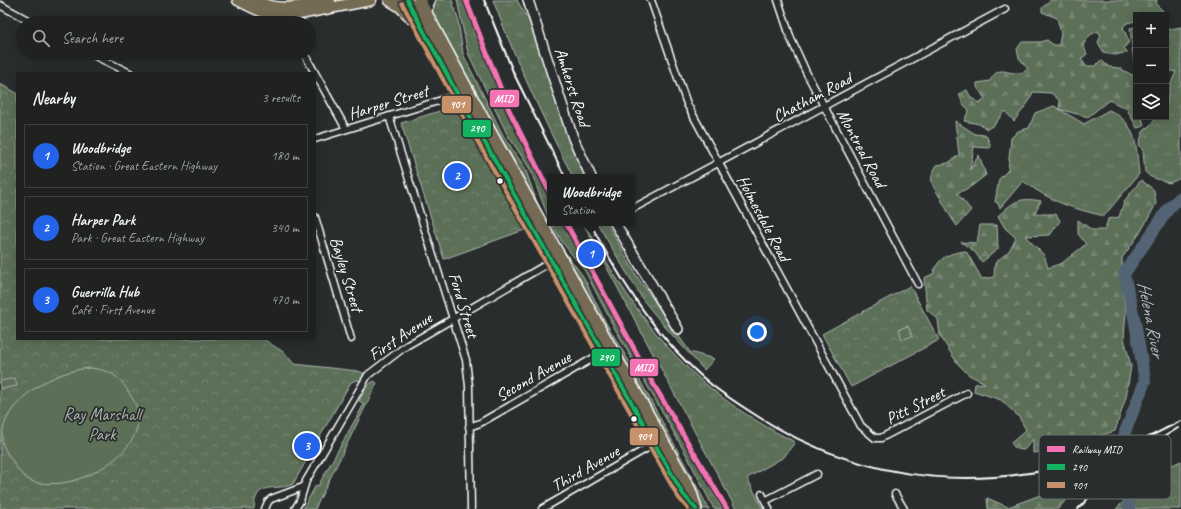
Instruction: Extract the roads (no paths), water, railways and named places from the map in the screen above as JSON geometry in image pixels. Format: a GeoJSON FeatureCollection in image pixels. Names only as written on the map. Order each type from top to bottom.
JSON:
{"type":"FeatureCollection","features":[{"type":"Feature","properties":{"kind":"highway"},"geometry":{"type":"LineString","coordinates":[[390,0],[400,6],[415,22],[421,26]]}},
{"type":"Feature","properties":{"kind":"highway"},"geometry":{"type":"LineString","coordinates":[[407,0],[421,26],[464,93]]}},
{"type":"Feature","properties":{"kind":"highway"},"geometry":{"type":"LineString","coordinates":[[419,0],[464,93],[607,350],[659,441],[690,490],[696,509]]}},
{"type":"Feature","properties":{"kind":"main road"},"geometry":{"type":"LineString","coordinates":[[238,0],[257,10],[285,16],[371,0]]}},
{"type":"Feature","properties":{"kind":"main road"},"geometry":{"type":"LineString","coordinates":[[254,0],[285,16],[330,0]]}},
{"type":"Feature","properties":{"kind":"street"},"geometry":{"type":"LineString","coordinates":[[426,13],[430,0]]}},
{"type":"Feature","properties":{"kind":"street","name":"Holmesdale Road"},"geometry":{"type":"LineString","coordinates":[[651,0],[681,90],[860,426],[875,438]]}},
{"type":"Feature","properties":{"kind":"street","name":"Montreal Road"},"geometry":{"type":"LineString","coordinates":[[778,0],[798,57],[918,284]]}},
{"type":"Feature","properties":{"kind":"street","name":"Amherst Road"},"geometry":{"type":"LineString","coordinates":[[527,2],[573,138],[590,174]]}},
{"type":"Feature","properties":{"kind":"street"},"geometry":{"type":"LineString","coordinates":[[0,5],[20,16]]}},
{"type":"Feature","properties":{"kind":"street","name":"Chatham Road"},"geometry":{"type":"LineString","coordinates":[[635,207],[1005,9]]}},
{"type":"Feature","properties":{"kind":"street"},"geometry":{"type":"LineString","coordinates":[[103,60],[128,72]]}},
{"type":"Feature","properties":{"kind":"street"},"geometry":{"type":"LineString","coordinates":[[308,60],[314,72]]}},
{"type":"Feature","properties":{"kind":"street"},"geometry":{"type":"LineString","coordinates":[[316,75],[346,129]]}},
{"type":"Feature","properties":{"kind":"street","name":"Harper Street"},"geometry":{"type":"LineString","coordinates":[[316,139],[464,93]]}},
{"type":"Feature","properties":{"kind":"street","name":"Ford Street"},"geometry":{"type":"LineString","coordinates":[[389,116],[454,318],[468,370],[471,509]]}},
{"type":"Feature","properties":{"kind":"street","name":"Bayley Street"},"geometry":{"type":"LineString","coordinates":[[316,220],[352,339]]}},
{"type":"Feature","properties":{"kind":"street"},"geometry":{"type":"LineString","coordinates":[[617,226],[678,329]]}},
{"type":"Feature","properties":{"kind":"street","name":"First Avenue"},"geometry":{"type":"LineString","coordinates":[[295,509],[300,500],[303,487],[368,375],[396,352],[556,259]]}},
{"type":"Feature","properties":{"kind":"street","name":"Second Avenue"},"geometry":{"type":"LineString","coordinates":[[469,427],[480,423],[607,350]]}},
{"type":"Feature","properties":{"kind":"street","name":"Pitt Street"},"geometry":{"type":"LineString","coordinates":[[875,438],[881,438],[967,393]]}},
{"type":"Feature","properties":{"kind":"street","name":"Third Avenue"},"geometry":{"type":"LineString","coordinates":[[542,509],[659,441]]}},
{"type":"Feature","properties":{"kind":"street"},"geometry":{"type":"LineString","coordinates":[[765,501],[817,474]]}},
{"type":"Feature","properties":{"kind":"street"},"geometry":{"type":"LineString","coordinates":[[265,509],[271,499],[303,487]]}},
{"type":"Feature","properties":{"kind":"street"},"geometry":{"type":"LineString","coordinates":[[762,494],[769,509]]}},
{"type":"Feature","properties":{"kind":"street"},"geometry":{"type":"LineString","coordinates":[[895,494],[904,509]]}},
{"type":"Feature","properties":{"kind":"waterway","name":"Helena River"},"geometry":{"type":"LineString","coordinates":[[1124,435],[1145,381],[1135,322],[1124,274],[1169,208],[1181,197]]}},
{"type":"Feature","properties":{"kind":"waterway","name":"Helena River"},"geometry":{"type":"LineString","coordinates":[[1128,499],[1129,509]]}},
{"type":"Feature","properties":{"kind":"railway"},"geometry":{"type":"LineString","coordinates":[[484,0],[514,74],[564,174]]}},
{"type":"Feature","properties":{"kind":"railway"},"geometry":{"type":"LineString","coordinates":[[592,226],[629,290],[659,331],[676,351],[718,390],[754,414],[797,438],[841,457],[885,469],[931,476],[977,478],[1023,474],[1039,471]]}},
{"type":"Feature","properties":{"kind":"railway"},"geometry":{"type":"LineString","coordinates":[[1153,435],[1181,421]]}},
{"type":"Feature","properties":{"kind":"railway"},"geometry":{"type":"LineString","coordinates":[[1167,435],[1178,428]]}},
{"type":"Feature","properties":{"kind":"railway"},"geometry":{"type":"LineString","coordinates":[[1078,509],[1087,499]]}},
{"type":"Feature","properties":{"kind":"rail line","name":"MID"},"geometry":{"type":"LineString","coordinates":[[466,0],[509,110],[547,187]]}},
{"type":"Feature","properties":{"kind":"rail line","name":"MID"},"geometry":{"type":"LineString","coordinates":[[568,226],[651,380],[727,509]]}},
{"type":"Feature","properties":{"kind":"place","name":"Harper Park"},"geometry":{"type":"Point","coordinates":[457,176]}},
{"type":"Feature","properties":{"kind":"place","name":"Woodbridge"},"geometry":{"type":"Point","coordinates":[591,254]}},
{"type":"Feature","properties":{"kind":"place","name":"Guerrilla Hub"},"geometry":{"type":"Point","coordinates":[307,446]}},
{"type":"Feature","properties":{"kind":"park label","name":"Ray Marshall Park"},"geometry":{"type":"Point","coordinates":[102,424]}}]}
